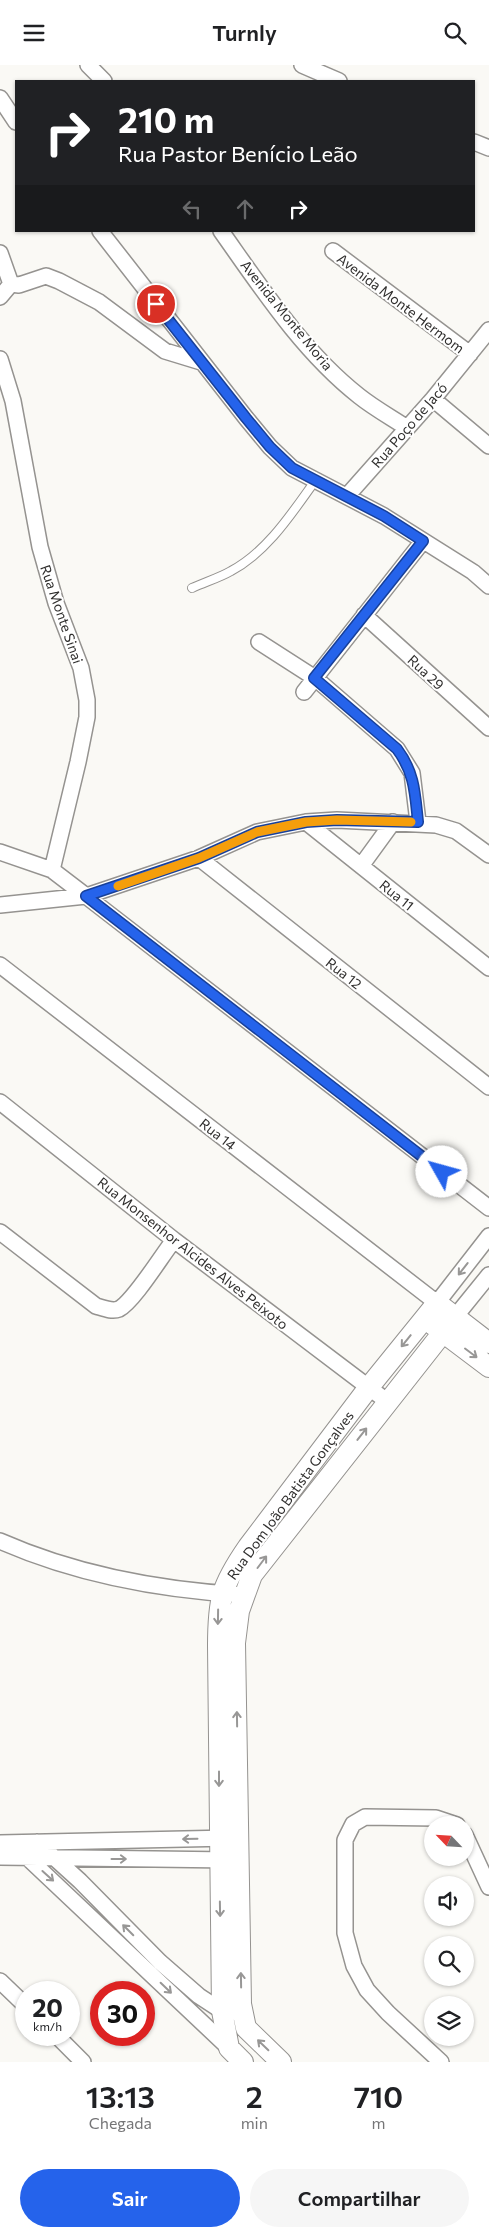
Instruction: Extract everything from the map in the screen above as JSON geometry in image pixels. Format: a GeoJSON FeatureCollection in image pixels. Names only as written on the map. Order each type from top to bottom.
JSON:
{"type":"FeatureCollection","features":[{"type":"Feature","properties":{"kind":"street"},"geometry":{"type":"LineString","coordinates":[[88,65],[103,80]]}},
{"type":"Feature","properties":{"kind":"street"},"geometry":{"type":"LineString","coordinates":[[310,72],[337,80]]}},
{"type":"Feature","properties":{"kind":"street"},"geometry":{"type":"LineString","coordinates":[[0,98],[15,120]]}},
{"type":"Feature","properties":{"kind":"street"},"geometry":{"type":"LineString","coordinates":[[475,142],[489,148]]}},
{"type":"Feature","properties":{"kind":"street"},"geometry":{"type":"LineString","coordinates":[[101,232],[270,447],[292,468],[347,496],[423,541],[473,572],[489,586]]}},
{"type":"Feature","properties":{"kind":"street","name":"Avenida Monte Moria"},"geometry":{"type":"LineString","coordinates":[[222,232],[262,289],[328,369],[360,397],[408,428]]}},
{"type":"Feature","properties":{"kind":"street","name":"Avenida Monte Hermom"},"geometry":{"type":"LineString","coordinates":[[333,251],[470,354]]}},
{"type":"Feature","properties":{"kind":"street"},"geometry":{"type":"LineString","coordinates":[[0,253],[11,284]]}},
{"type":"Feature","properties":{"kind":"street"},"geometry":{"type":"LineString","coordinates":[[11,284],[19,285],[46,277],[59,281],[99,302],[166,351],[202,362]]}},
{"type":"Feature","properties":{"kind":"street"},"geometry":{"type":"LineString","coordinates":[[0,297],[11,284]]}},
{"type":"Feature","properties":{"kind":"street","name":"Rua Poço de Jacó"},"geometry":{"type":"LineString","coordinates":[[347,496],[433,399],[489,330]]}},
{"type":"Feature","properties":{"kind":"street","name":"Rua Monte Sinai"},"geometry":{"type":"LineString","coordinates":[[0,359],[13,401],[40,547],[56,603],[81,667],[87,700],[87,717],[78,762],[52,870]]}},
{"type":"Feature","properties":{"kind":"street"},"geometry":{"type":"LineString","coordinates":[[433,399],[489,446]]}},
{"type":"Feature","properties":{"kind":"street"},"geometry":{"type":"LineString","coordinates":[[304,692],[423,541]]}},
{"type":"Feature","properties":{"kind":"street","name":"Rua 29"},"geometry":{"type":"LineString","coordinates":[[364,615],[489,728]]}},
{"type":"Feature","properties":{"kind":"street"},"geometry":{"type":"LineString","coordinates":[[259,642],[314,678],[386,739],[406,762],[412,773],[418,822]]}},
{"type":"Feature","properties":{"kind":"street"},"geometry":{"type":"LineString","coordinates":[[0,905],[86,896],[199,858],[257,832],[306,822],[337,820],[418,822],[436,825],[456,831],[489,855]]}},
{"type":"Feature","properties":{"kind":"street","name":"Rua 11"},"geometry":{"type":"LineString","coordinates":[[306,822],[489,968]]}},
{"type":"Feature","properties":{"kind":"street"},"geometry":{"type":"LineString","coordinates":[[361,866],[393,822]]}},
{"type":"Feature","properties":{"kind":"street"},"geometry":{"type":"LineString","coordinates":[[0,852],[52,870],[489,1208]]}},
{"type":"Feature","properties":{"kind":"street","name":"Rua 12"},"geometry":{"type":"LineString","coordinates":[[199,858],[489,1087]]}},
{"type":"Feature","properties":{"kind":"street","name":"Rua 14"},"geometry":{"type":"LineString","coordinates":[[0,965],[437,1303]]}},
{"type":"Feature","properties":{"kind":"street","name":"Rua Monsenhor Alcides Alves Peixoto"},"geometry":{"type":"LineString","coordinates":[[0,1103],[174,1240],[388,1402]]}},
{"type":"Feature","properties":{"kind":"street"},"geometry":{"type":"LineString","coordinates":[[0,1232],[96,1306],[108,1310],[118,1309],[129,1301],[174,1240]]}},
{"type":"Feature","properties":{"kind":"street","name":"Rua Dom João Batista Gonçalves"},"geometry":{"type":"LineString","coordinates":[[229,1838],[218,1646],[218,1609],[221,1594],[229,1574],[369,1387],[489,1236]]}},
{"type":"Feature","properties":{"kind":"street","name":"Rua Dom João Batista Gonçalves"},"geometry":{"type":"LineString","coordinates":[[236,2055],[222,2011],[219,1860],[229,1838],[235,1643],[239,1611],[244,1595],[252,1575],[262,1561],[489,1275]]}},
{"type":"Feature","properties":{"kind":"street"},"geometry":{"type":"LineString","coordinates":[[437,1303],[449,1325],[489,1367]]}},
{"type":"Feature","properties":{"kind":"street"},"geometry":{"type":"LineString","coordinates":[[424,1319],[449,1325],[489,1343]]}},
{"type":"Feature","properties":{"kind":"street"},"geometry":{"type":"LineString","coordinates":[[0,1541],[38,1558],[134,1583],[199,1593],[244,1595]]}},
{"type":"Feature","properties":{"kind":"street"},"geometry":{"type":"LineString","coordinates":[[424,1818],[365,1817],[353,1824],[345,1840],[344,1933],[354,1966],[367,1989],[441,2062]]}},
{"type":"Feature","properties":{"kind":"street"},"geometry":{"type":"LineString","coordinates":[[6,1843],[229,1838],[239,1859],[241,2004],[246,2028]]}},
{"type":"Feature","properties":{"kind":"street"},"geometry":{"type":"LineString","coordinates":[[37,1842],[160,1962],[199,1996],[246,2028],[281,2062]]}},
{"type":"Feature","properties":{"kind":"street"},"geometry":{"type":"LineString","coordinates":[[6,1843],[27,1857],[77,1902],[236,2055]]}},
{"type":"Feature","properties":{"kind":"street"},"geometry":{"type":"LineString","coordinates":[[474,1854],[489,1887]]}},
{"type":"Feature","properties":{"kind":"street"},"geometry":{"type":"LineString","coordinates":[[0,1857],[56,1859],[239,1859]]}},
{"type":"Feature","properties":{"kind":"street"},"geometry":{"type":"LineString","coordinates":[[0,1981],[15,1995]]}},
{"type":"Feature","properties":{"kind":"street"},"geometry":{"type":"LineString","coordinates":[[67,2046],[83,2062]]}},
{"type":"Feature","properties":{"kind":"lane"},"geometry":{"type":"LineString","coordinates":[[192,588],[232,571],[263,546],[289,518],[315,481]]}},
{"type":"Feature","properties":{"kind":"slow traffic"},"geometry":{"type":"LineString","coordinates":[[118,886],[199,858],[257,832],[306,822],[337,820],[411,822]]}},
{"type":"Feature","properties":{"kind":"route"},"geometry":{"type":"LineString","coordinates":[[156,304],[270,447],[292,468],[384,516],[423,541],[314,678],[397,749],[412,773],[418,822],[337,820],[306,822],[257,832],[199,858],[86,896],[442,1172]]}}]}
